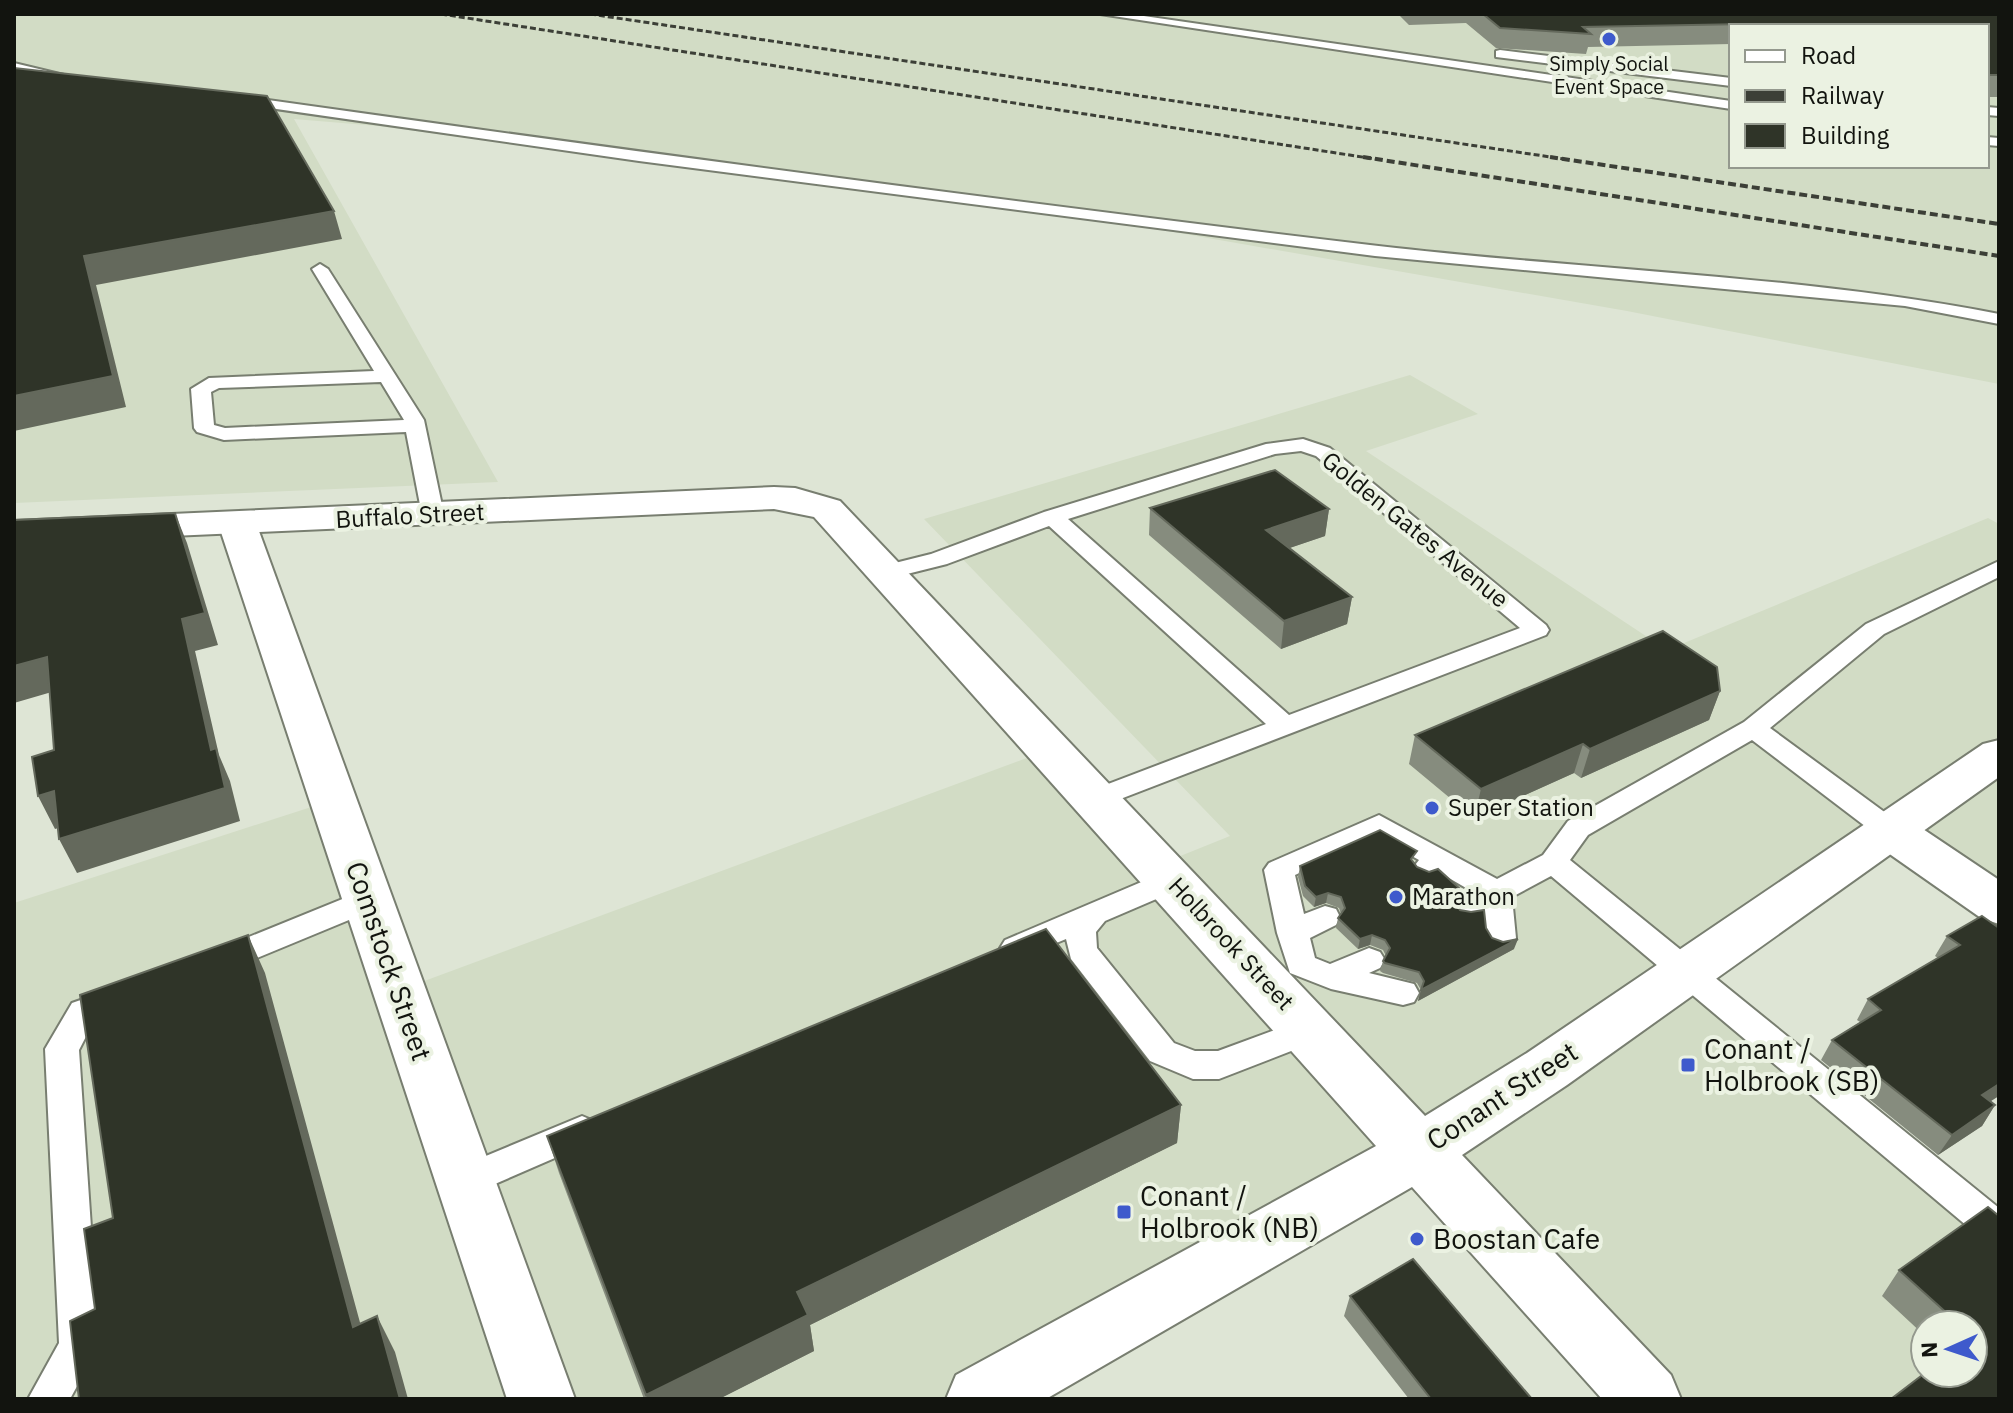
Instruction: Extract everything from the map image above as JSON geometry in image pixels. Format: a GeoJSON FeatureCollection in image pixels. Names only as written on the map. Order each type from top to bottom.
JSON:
{"type":"FeatureCollection","features":[{"type":"Feature","properties":{"kind":"street","name":"Buffalo Street"},"geometry":{"type":"LineString","coordinates":[[14,532],[774,498],[806,502]]}},
{"type":"Feature","properties":{"kind":"street","name":"Holbrook Street"},"geometry":{"type":"LineString","coordinates":[[806,502],[827,509],[1172,880],[1283,973],[1310,1030],[1647,1399]]}},
{"type":"Feature","properties":{"kind":"street","name":"Comstock Street"},"geometry":{"type":"LineString","coordinates":[[237,523],[541,1399]]}},
{"type":"Feature","properties":{"kind":"street","name":"Conant Street"},"geometry":{"type":"LineString","coordinates":[[980,1399],[1327,1210],[1547,1069],[1888,829],[1999,755]]}},
{"type":"Feature","properties":{"kind":"street"},"geometry":{"type":"LineString","coordinates":[[1888,829],[1999,905]]}},
{"type":"Feature","properties":{"kind":"lane"},"geometry":{"type":"LineString","coordinates":[[1106,14],[1729,105]]}},
{"type":"Feature","properties":{"kind":"lane"},"geometry":{"type":"LineString","coordinates":[[1479,51],[1729,82]]}},
{"type":"Feature","properties":{"kind":"lane"},"geometry":{"type":"LineString","coordinates":[[14,67],[74,78]]}},
{"type":"Feature","properties":{"kind":"lane"},"geometry":{"type":"LineString","coordinates":[[221,97],[610,153],[1375,251],[1905,301],[1999,319]]}},
{"type":"Feature","properties":{"kind":"lane"},"geometry":{"type":"LineString","coordinates":[[320,269],[415,426],[433,515]]}},
{"type":"Feature","properties":{"kind":"lane"},"geometry":{"type":"LineString","coordinates":[[386,376],[216,382],[201,389],[204,428],[224,434],[415,426]]}},
{"type":"Feature","properties":{"kind":"lane","name":"Golden Gates Avenue"},"geometry":{"type":"LineString","coordinates":[[1052,517],[1273,448],[1303,445],[1323,452],[1537,630],[1097,799]]}},
{"type":"Feature","properties":{"kind":"lane"},"geometry":{"type":"LineString","coordinates":[[887,572],[939,559],[1052,517],[1285,726]]}},
{"type":"Feature","properties":{"kind":"lane"},"geometry":{"type":"LineString","coordinates":[[1469,909],[1553,862],[1578,828],[1753,728],[1875,629],[1999,568]]}},
{"type":"Feature","properties":{"kind":"lane"},"geometry":{"type":"LineString","coordinates":[[1753,728],[1888,829]]}},
{"type":"Feature","properties":{"kind":"lane"},"geometry":{"type":"LineString","coordinates":[[1403,993],[1331,977],[1283,973],[1292,933],[1279,870],[1379,825],[1434,866],[1497,892]]}},
{"type":"Feature","properties":{"kind":"lane"},"geometry":{"type":"LineString","coordinates":[[1553,862],[1688,970],[1999,1230]]}},
{"type":"Feature","properties":{"kind":"lane"},"geometry":{"type":"LineString","coordinates":[[990,959],[1172,880]]}},
{"type":"Feature","properties":{"kind":"lane"},"geometry":{"type":"LineString","coordinates":[[1497,892],[1501,938]]}},
{"type":"Feature","properties":{"kind":"lane"},"geometry":{"type":"LineString","coordinates":[[199,969],[315,925],[367,900]]}},
{"type":"Feature","properties":{"kind":"lane"},"geometry":{"type":"LineString","coordinates":[[1090,916],[1080,929],[1082,951],[1162,1052],[1193,1065],[1219,1065],[1310,1030]]}},
{"type":"Feature","properties":{"kind":"lane"},"geometry":{"type":"LineString","coordinates":[[1292,933],[1325,917]]}},
{"type":"Feature","properties":{"kind":"lane"},"geometry":{"type":"LineString","coordinates":[[1331,977],[1369,960]]}},
{"type":"Feature","properties":{"kind":"lane"},"geometry":{"type":"LineString","coordinates":[[48,1399],[79,1346],[62,1049],[83,1012],[141,990]]}},
{"type":"Feature","properties":{"kind":"lane"},"geometry":{"type":"LineString","coordinates":[[465,1181],[615,1117]]}},
{"type":"Feature","properties":{"kind":"shaded area"},"geometry":{"type":"Polygon","coordinates":[[[14,14],[1999,14],[1999,384],[1627,311],[1168,231],[378,126],[294,119],[498,482],[14,503],[14,14]]]}},
{"type":"Feature","properties":{"kind":"shaded area"},"geometry":{"type":"Polygon","coordinates":[[[1410,375],[1478,414],[1366,451],[1667,650],[1988,518],[1999,524],[1999,905],[1888,830],[1688,970],[1999,1230],[1999,1399],[1647,1399],[1420,1149],[980,1399],[14,1399],[14,903],[333,800],[400,990],[1051,749],[1158,865],[1230,836],[924,519],[1410,375]]]}},
{"type":"Feature","properties":{"kind":"building"},"geometry":{"type":"Polygon","coordinates":[[[1483,14],[1999,14],[1999,75],[1989,75],[1989,24],[1583,27],[1591,34],[1500,28],[1483,14]]]}},
{"type":"Feature","properties":{"kind":"building"},"geometry":{"type":"Polygon","coordinates":[[[14,68],[267,96],[334,211],[84,256],[113,376],[14,396],[14,68]]]}},
{"type":"Feature","properties":{"kind":"building"},"geometry":{"type":"Polygon","coordinates":[[[1275,470],[1329,509],[1266,530],[1352,597],[1284,621],[1150,508],[1275,470]]]}},
{"type":"Feature","properties":{"kind":"building"},"geometry":{"type":"Polygon","coordinates":[[[175,513],[205,613],[182,619],[211,750],[216,748],[225,788],[59,839],[54,791],[38,796],[32,757],[54,750],[47,657],[14,666],[14,520],[175,513]]]}},
{"type":"Feature","properties":{"kind":"building"},"geometry":{"type":"Polygon","coordinates":[[[1663,631],[1717,667],[1720,691],[1590,749],[1583,744],[1481,789],[1415,735],[1663,631]]]}},
{"type":"Feature","properties":{"kind":"building"},"geometry":{"type":"Polygon","coordinates":[[[1380,830],[1417,851],[1411,859],[1417,867],[1429,872],[1438,869],[1459,888],[1454,900],[1460,910],[1484,910],[1486,928],[1492,938],[1503,942],[1518,939],[1421,990],[1424,981],[1419,972],[1385,963],[1383,961],[1390,948],[1385,940],[1372,935],[1360,939],[1338,918],[1345,908],[1341,897],[1328,893],[1316,897],[1305,886],[1300,866],[1380,830]]]}},
{"type":"Feature","properties":{"kind":"building"},"geometry":{"type":"Polygon","coordinates":[[[1982,916],[1999,928],[1999,1084],[1982,1095],[1995,1105],[1952,1135],[1832,1040],[1881,1010],[1868,999],[1960,945],[1947,936],[1982,916]]]}},
{"type":"Feature","properties":{"kind":"building"},"geometry":{"type":"Polygon","coordinates":[[[1046,929],[1181,1105],[797,1292],[808,1315],[646,1395],[547,1136],[1046,929]]]}},
{"type":"Feature","properties":{"kind":"building"},"geometry":{"type":"Polygon","coordinates":[[[248,935],[353,1327],[377,1316],[400,1399],[79,1399],[70,1321],[95,1309],[84,1229],[113,1218],[80,995],[248,935]]]}},
{"type":"Feature","properties":{"kind":"building"},"geometry":{"type":"Polygon","coordinates":[[[1988,1207],[1999,1216],[1999,1399],[1891,1399],[1909,1385],[1909,1389],[1989,1389],[1989,1309],[1942,1309],[1899,1270],[1988,1207]]]}},
{"type":"Feature","properties":{"kind":"building"},"geometry":{"type":"Polygon","coordinates":[[[1413,1259],[1532,1399],[1431,1399],[1350,1296],[1413,1259]]]}},
{"type":"Feature","properties":{"kind":"railway"},"geometry":{"type":"LineString","coordinates":[[441,14],[1375,159]]}},
{"type":"Feature","properties":{"kind":"railway"},"geometry":{"type":"LineString","coordinates":[[590,14],[1564,159]]}},
{"type":"Feature","properties":{"kind":"railway"},"geometry":{"type":"LineString","coordinates":[[1363,157],[1999,256]]}},
{"type":"Feature","properties":{"kind":"railway"},"geometry":{"type":"LineString","coordinates":[[1550,157],[1999,224]]}},
{"type":"Feature","properties":{"kind":"place","name":"Simply Social Event Space"},"geometry":{"type":"Point","coordinates":[1609,39]}},
{"type":"Feature","properties":{"kind":"place","name":"Super Station"},"geometry":{"type":"Point","coordinates":[1432,808]}},
{"type":"Feature","properties":{"kind":"place","name":"Marathon"},"geometry":{"type":"Point","coordinates":[1396,897]}},
{"type":"Feature","properties":{"kind":"place","name":"Conant / Holbrook (SB)"},"geometry":{"type":"Point","coordinates":[1688,1065]}},
{"type":"Feature","properties":{"kind":"place","name":"Conant / Holbrook (NB)"},"geometry":{"type":"Point","coordinates":[1124,1212]}},
{"type":"Feature","properties":{"kind":"place","name":"Boostan Cafe"},"geometry":{"type":"Point","coordinates":[1417,1239]}}]}
